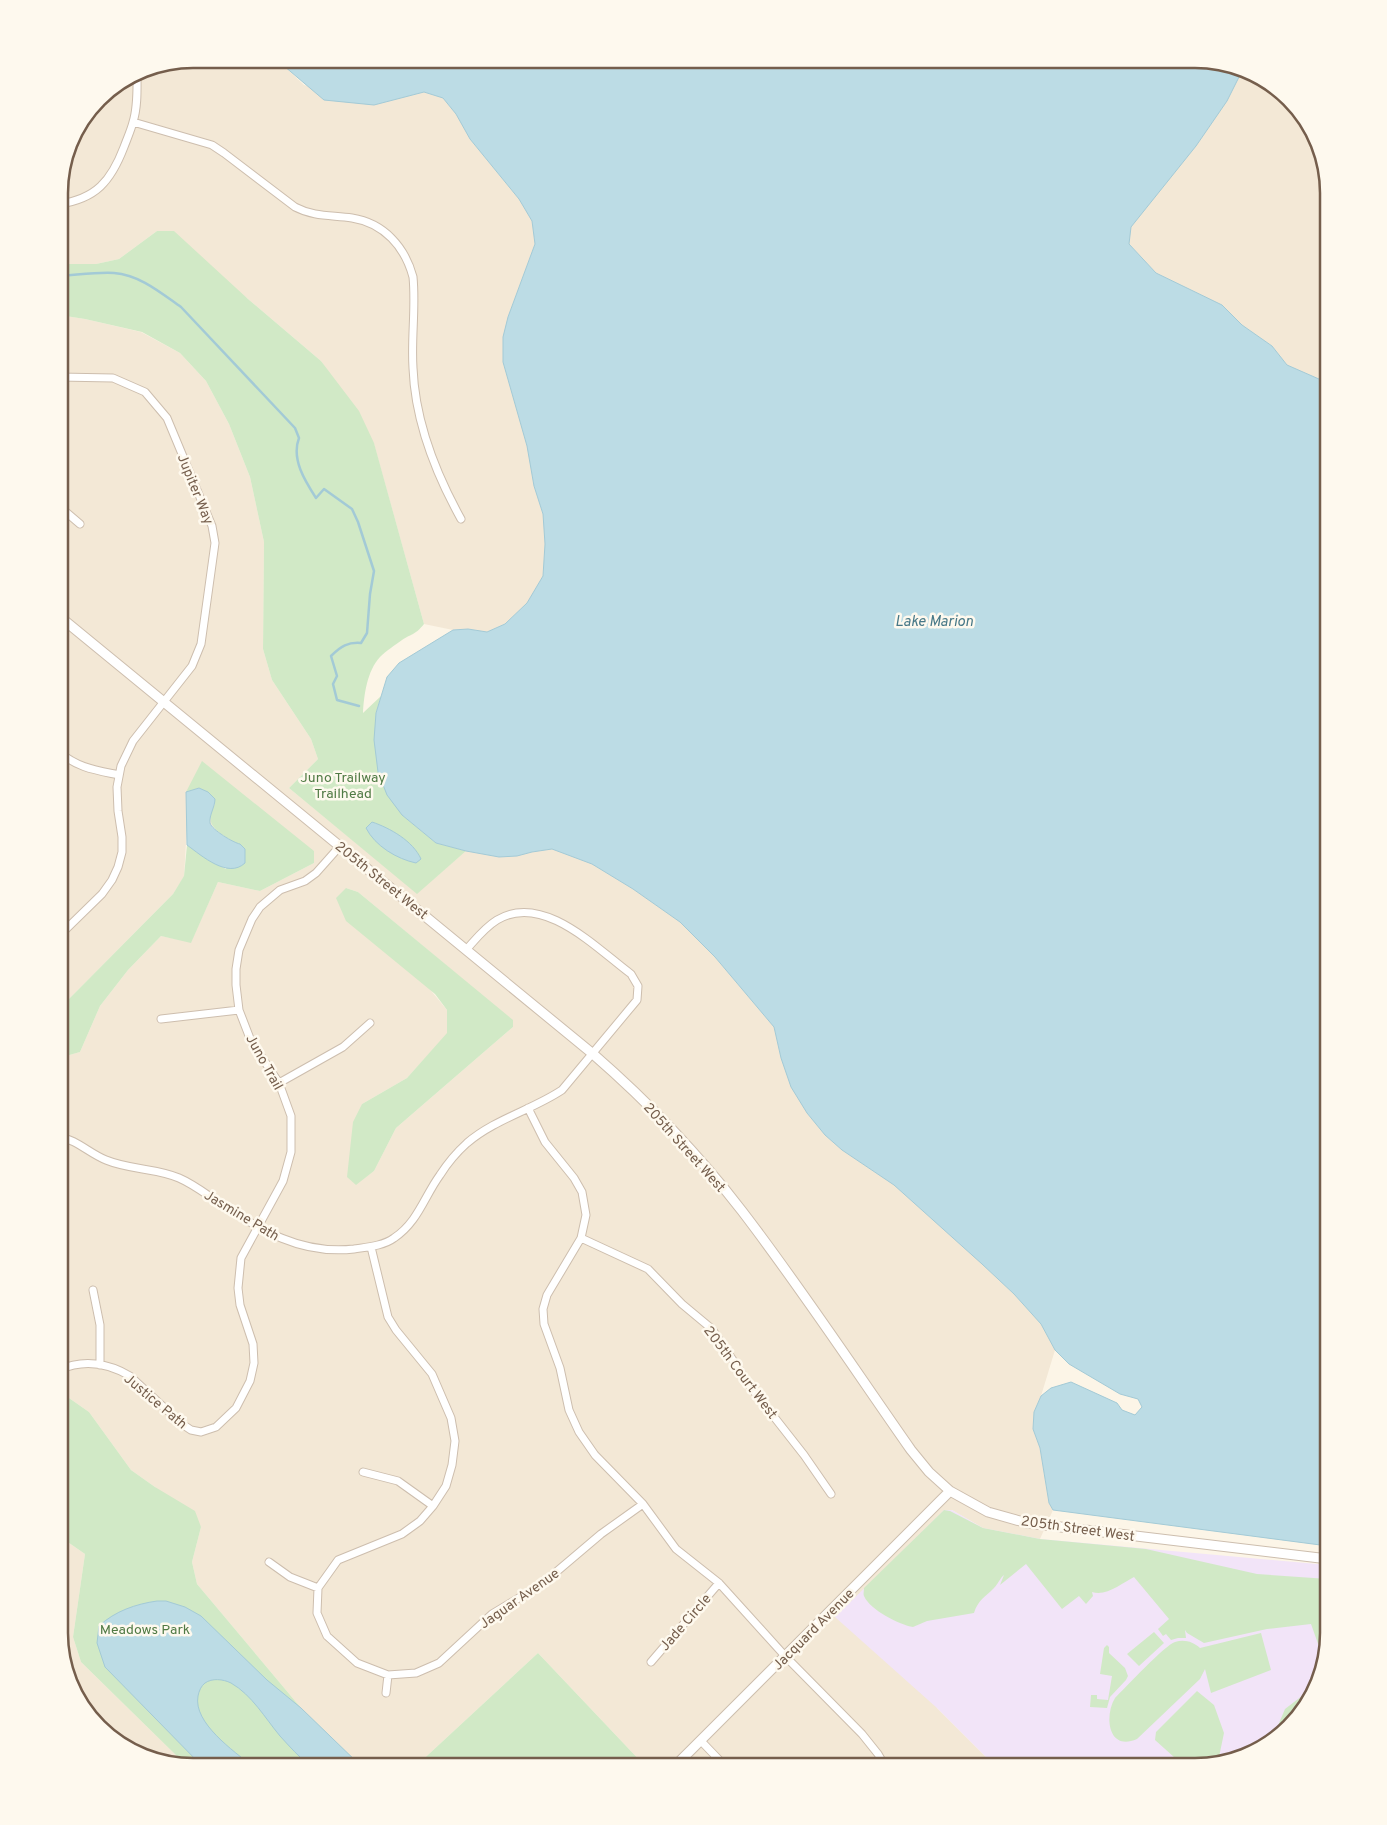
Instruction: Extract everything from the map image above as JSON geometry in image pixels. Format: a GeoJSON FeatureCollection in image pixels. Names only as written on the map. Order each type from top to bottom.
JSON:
{"type":"FeatureCollection","features":[{"type":"Feature","properties":{"kind":"street"},"geometry":{"type":"LineString","coordinates":[[68,202],[80,200],[96,192],[110,178],[134,122],[137,80]]}},
{"type":"Feature","properties":{"kind":"street"},"geometry":{"type":"LineString","coordinates":[[134,122],[212,145],[305,213],[362,221],[374,226],[394,240],[403,251],[413,277],[413,366],[417,403],[443,484],[462,519]]}},
{"type":"Feature","properties":{"kind":"street","name":"Jupiter Way"},"geometry":{"type":"LineString","coordinates":[[68,377],[113,378],[144,392],[168,418],[212,526],[215,543],[201,644],[192,666],[132,741],[124,758],[119,775],[117,799],[122,837],[122,852],[118,867],[102,894],[68,927]]}},
{"type":"Feature","properties":{"kind":"street"},"geometry":{"type":"LineString","coordinates":[[68,514],[80,524]]}},
{"type":"Feature","properties":{"kind":"street","name":"205th Street West"},"geometry":{"type":"LineString","coordinates":[[68,623],[593,1054],[658,1116],[741,1210],[911,1450],[929,1472],[950,1491],[988,1512],[1027,1524],[1320,1557]]}},
{"type":"Feature","properties":{"kind":"street"},"geometry":{"type":"LineString","coordinates":[[68,759],[80,766],[119,775]]}},
{"type":"Feature","properties":{"kind":"street","name":"Juno Trail"},"geometry":{"type":"LineString","coordinates":[[257,1227],[283,1181],[291,1152],[291,1116],[279,1083],[251,1041],[239,1010],[236,969],[239,950],[252,919],[260,907],[280,890],[305,881],[316,873],[340,846]]}},
{"type":"Feature","properties":{"kind":"street","name":"Jasmine Path"},"geometry":{"type":"LineString","coordinates":[[68,1140],[109,1161],[125,1166],[154,1170],[176,1177],[195,1186],[257,1227],[284,1240],[313,1248],[344,1250],[371,1247],[392,1240],[410,1225],[440,1174],[466,1144],[492,1125],[550,1098],[562,1090],[637,1000],[638,986],[631,974],[563,922],[537,912],[517,913],[498,919],[484,929],[466,950]]}},
{"type":"Feature","properties":{"kind":"street"},"geometry":{"type":"LineString","coordinates":[[161,1019],[239,1010]]}},
{"type":"Feature","properties":{"kind":"street"},"geometry":{"type":"LineString","coordinates":[[279,1083],[343,1047],[370,1023]]}},
{"type":"Feature","properties":{"kind":"street"},"geometry":{"type":"LineString","coordinates":[[528,1108],[545,1142],[574,1178],[582,1192],[586,1215],[581,1238],[547,1295],[544,1309],[544,1324],[560,1368],[570,1410],[578,1432],[595,1455],[643,1504],[676,1549],[719,1583],[785,1656],[862,1734],[880,1758]]}},
{"type":"Feature","properties":{"kind":"street","name":"Justice Path"},"geometry":{"type":"LineString","coordinates":[[68,1367],[76,1365],[100,1365],[111,1367],[130,1376],[191,1430],[207,1431],[220,1424],[242,1398],[252,1374],[254,1363],[253,1344],[240,1305],[238,1288],[241,1258],[257,1227]]}},
{"type":"Feature","properties":{"kind":"street","name":"205th Court West"},"geometry":{"type":"LineString","coordinates":[[581,1238],[648,1269],[682,1304],[712,1329],[753,1390],[804,1455],[831,1494]]}},
{"type":"Feature","properties":{"kind":"street"},"geometry":{"type":"LineString","coordinates":[[269,1562],[290,1577],[318,1588],[338,1560],[402,1534],[420,1520],[433,1506],[446,1486],[452,1465],[455,1441],[452,1418],[432,1374],[396,1330],[388,1317],[371,1247]]}},
{"type":"Feature","properties":{"kind":"street"},"geometry":{"type":"LineString","coordinates":[[93,1290],[100,1325],[100,1365]]}},
{"type":"Feature","properties":{"kind":"street"},"geometry":{"type":"LineString","coordinates":[[363,1472],[398,1481],[433,1506]]}},
{"type":"Feature","properties":{"kind":"street","name":"Jacquard Avenue"},"geometry":{"type":"LineString","coordinates":[[683,1758],[950,1491]]}},
{"type":"Feature","properties":{"kind":"street","name":"Jaguar Avenue"},"geometry":{"type":"LineString","coordinates":[[318,1588],[317,1612],[327,1636],[357,1663],[388,1675],[416,1673],[439,1663],[492,1614],[542,1584],[601,1534],[643,1504]]}},
{"type":"Feature","properties":{"kind":"street","name":"Jade Circle"},"geometry":{"type":"LineString","coordinates":[[651,1662],[719,1583]]}},
{"type":"Feature","properties":{"kind":"street"},"geometry":{"type":"LineString","coordinates":[[386,1693],[388,1675]]}},
{"type":"Feature","properties":{"kind":"street"},"geometry":{"type":"LineString","coordinates":[[700,1740],[718,1758]]}},
{"type":"Feature","properties":{"kind":"shaded area"},"geometry":{"type":"Polygon","coordinates":[[[286,68],[304,85],[374,105],[424,92],[443,98],[456,114],[470,139],[519,199],[532,221],[535,244],[508,317],[534,486],[543,514],[545,544],[543,576],[527,603],[505,624],[487,632],[468,629],[453,630],[424,624],[374,444],[321,361],[248,299],[157,231],[119,259],[96,264],[68,264],[68,185],[72,160],[80,137],[93,116],[110,99],[137,80],[152,74],[176,69],[286,68]]]}},
{"type":"Feature","properties":{"kind":"shaded area"},"geometry":{"type":"Polygon","coordinates":[[[1240,76],[1257,84],[1271,93],[1288,110],[1307,137],[1313,152],[1320,193],[1320,379],[1287,365],[1272,346],[1242,325],[1222,305],[1156,273],[1129,244],[1130,227],[1196,146],[1227,101],[1240,76]]]}},
{"type":"Feature","properties":{"kind":"shaded area"},"geometry":{"type":"Polygon","coordinates":[[[68,316],[141,332],[180,353],[206,381],[229,424],[250,477],[264,542],[263,649],[272,680],[311,739],[318,759],[289,788],[417,893],[466,851],[499,857],[517,856],[552,849],[592,864],[633,889],[680,922],[715,957],[774,1027],[781,1058],[807,1113],[825,1135],[842,1150],[894,1185],[1014,1294],[1041,1324],[1055,1350],[1034,1412],[1033,1429],[1040,1448],[1049,1503],[1053,1510],[1040,1539],[983,1528],[952,1510],[937,1708],[987,1758],[637,1758],[538,1653],[425,1758],[353,1758],[301,1708],[197,1584],[192,1562],[201,1527],[155,1487],[131,1470],[89,1412],[68,1397],[68,1055],[80,1052],[100,1006],[128,970],[161,936],[191,942],[218,882],[260,891],[314,863],[314,851],[186,819],[184,877],[173,894],[68,1000],[68,316]],[[346,888],[447,1010],[448,1033],[407,1078],[362,1104],[356,1184],[374,1171],[396,1128],[513,1027],[513,1021],[358,892],[346,888]]]}},
{"type":"Feature","properties":{"kind":"shaded area"},"geometry":{"type":"Polygon","coordinates":[[[944,1510],[952,1510],[983,1528],[1040,1539],[1320,1564],[1320,1632],[1317,1657],[1307,1688],[1298,1702],[1277,1726],[1257,1741],[1227,1753],[1194,1758],[987,1758],[937,1708],[835,1617],[944,1510]]]}},
{"type":"Feature","properties":{"kind":"shaded area"},"geometry":{"type":"Polygon","coordinates":[[[68,1542],[85,1554],[73,1637],[81,1662],[177,1756],[145,1748],[116,1732],[99,1715],[80,1688],[74,1673],[69,1649],[68,1542]]]}},
{"type":"Feature","properties":{"kind":"green space","name":"Juno Trailway Trailhead"},"geometry":{"type":"Polygon","coordinates":[[[157,231],[174,231],[248,299],[321,361],[359,411],[374,443],[424,624],[416,632],[380,657],[372,669],[367,684],[363,713],[381,696],[376,713],[402,815],[436,843],[466,851],[417,894],[289,788],[318,759],[311,739],[272,680],[263,649],[264,542],[250,477],[229,424],[206,381],[180,353],[142,332],[68,316],[68,264],[96,264],[119,259],[157,231]]]}},
{"type":"Feature","properties":{"kind":"green space"},"geometry":{"type":"Polygon","coordinates":[[[202,761],[314,851],[314,863],[260,891],[218,882],[191,943],[161,936],[128,970],[100,1006],[80,1052],[68,1055],[68,1000],[173,894],[184,876],[187,845],[226,869],[235,843],[218,832],[211,823],[211,812],[215,804],[199,788],[186,792],[202,761]]]}},
{"type":"Feature","properties":{"kind":"green space"},"geometry":{"type":"Polygon","coordinates":[[[346,888],[358,892],[513,1020],[513,1027],[396,1128],[374,1171],[356,1185],[347,1177],[353,1122],[362,1104],[407,1078],[447,1033],[447,1010],[435,994],[346,921],[336,898],[346,888]]]}},
{"type":"Feature","properties":{"kind":"green space","name":"Meadows Park"},"geometry":{"type":"Polygon","coordinates":[[[68,1397],[89,1412],[131,1470],[195,1511],[201,1527],[192,1562],[197,1584],[301,1708],[353,1758],[193,1758],[177,1756],[81,1662],[73,1637],[85,1554],[68,1542],[68,1397]]]}},
{"type":"Feature","properties":{"kind":"green space"},"geometry":{"type":"Polygon","coordinates":[[[944,1510],[950,1511],[983,1528],[1040,1539],[1146,1549],[1257,1574],[1320,1578],[1320,1632],[1318,1645],[1311,1624],[1267,1629],[1204,1643],[1185,1630],[1186,1638],[1171,1640],[1166,1634],[1163,1636],[1158,1629],[1169,1619],[1134,1577],[1103,1593],[1092,1592],[1093,1596],[1086,1604],[1079,1596],[1062,1609],[1026,1564],[1000,1585],[1004,1575],[980,1602],[974,1613],[927,1621],[913,1627],[886,1616],[872,1606],[864,1596],[864,1588],[944,1510]]]}},
{"type":"Feature","properties":{"kind":"green space"},"geometry":{"type":"Polygon","coordinates":[[[1154,1632],[1164,1643],[1139,1666],[1127,1654],[1154,1632]]]}},
{"type":"Feature","properties":{"kind":"green space"},"geometry":{"type":"Polygon","coordinates":[[[1261,1633],[1271,1670],[1211,1693],[1205,1669],[1200,1679],[1137,1739],[1127,1742],[1120,1741],[1114,1736],[1109,1722],[1115,1698],[1154,1658],[1170,1645],[1175,1642],[1185,1641],[1200,1648],[1261,1633]]]}},
{"type":"Feature","properties":{"kind":"green space"},"geometry":{"type":"Polygon","coordinates":[[[1107,1645],[1109,1653],[1125,1668],[1128,1676],[1110,1697],[1107,1708],[1090,1707],[1091,1695],[1097,1695],[1097,1699],[1108,1700],[1112,1676],[1100,1674],[1104,1648],[1107,1645]]]}},
{"type":"Feature","properties":{"kind":"green space"},"geometry":{"type":"Polygon","coordinates":[[[538,1653],[637,1758],[425,1758],[538,1653]]]}},
{"type":"Feature","properties":{"kind":"green space"},"geometry":{"type":"Polygon","coordinates":[[[1197,1691],[1214,1705],[1224,1733],[1220,1754],[1194,1758],[1175,1758],[1155,1740],[1156,1732],[1197,1691]]]}},
{"type":"Feature","properties":{"kind":"green space"},"geometry":{"type":"Polygon","coordinates":[[[1302,1696],[1278,1725],[1285,1709],[1302,1696]]]}},
{"type":"Feature","properties":{"kind":"water","name":"Lake Marion"},"geometry":{"type":"Polygon","coordinates":[[[286,68],[1202,68],[1219,70],[1240,76],[1227,101],[1196,146],[1131,227],[1129,244],[1156,273],[1222,305],[1242,325],[1272,346],[1287,365],[1320,379],[1320,1545],[1053,1510],[1049,1503],[1040,1448],[1033,1429],[1034,1412],[1041,1396],[1051,1388],[1071,1382],[1117,1403],[1122,1410],[1135,1415],[1142,1407],[1138,1399],[1120,1394],[1069,1364],[1055,1350],[1041,1324],[1014,1294],[894,1185],[842,1150],[825,1135],[807,1113],[791,1087],[781,1058],[774,1027],[715,957],[680,922],[633,889],[592,864],[552,849],[517,856],[499,857],[436,843],[402,815],[387,795],[378,772],[374,740],[376,713],[387,677],[399,663],[453,630],[468,629],[487,632],[505,624],[527,603],[543,576],[545,544],[543,514],[534,486],[527,446],[503,362],[503,337],[508,317],[535,244],[532,221],[519,199],[470,139],[456,114],[443,98],[424,92],[374,105],[324,100],[286,68]]]}},
{"type":"Feature","properties":{"kind":"water"},"geometry":{"type":"Polygon","coordinates":[[[199,788],[208,792],[215,799],[210,820],[212,826],[223,836],[240,844],[245,849],[245,863],[238,867],[223,867],[215,864],[187,845],[186,792],[199,788]]]}},
{"type":"Feature","properties":{"kind":"water"},"geometry":{"type":"Polygon","coordinates":[[[372,822],[407,841],[421,859],[416,863],[387,851],[370,835],[366,828],[372,822]]]}},
{"type":"Feature","properties":{"kind":"water"},"geometry":{"type":"Polygon","coordinates":[[[166,1601],[185,1607],[201,1616],[267,1680],[301,1708],[353,1758],[301,1758],[280,1736],[258,1707],[239,1688],[225,1681],[211,1680],[202,1686],[198,1696],[198,1706],[202,1716],[216,1736],[243,1758],[194,1758],[105,1667],[97,1643],[99,1626],[112,1616],[141,1604],[166,1601]]]}},
{"type":"Feature","properties":{"kind":"waterway"},"geometry":{"type":"LineString","coordinates":[[68,275],[100,273],[124,274],[150,286],[181,307],[295,428],[299,438],[297,454],[300,470],[316,498],[324,489],[352,509],[374,571],[367,633],[361,643],[345,645],[331,656],[337,676],[333,684],[337,700],[359,706]]}}]}
